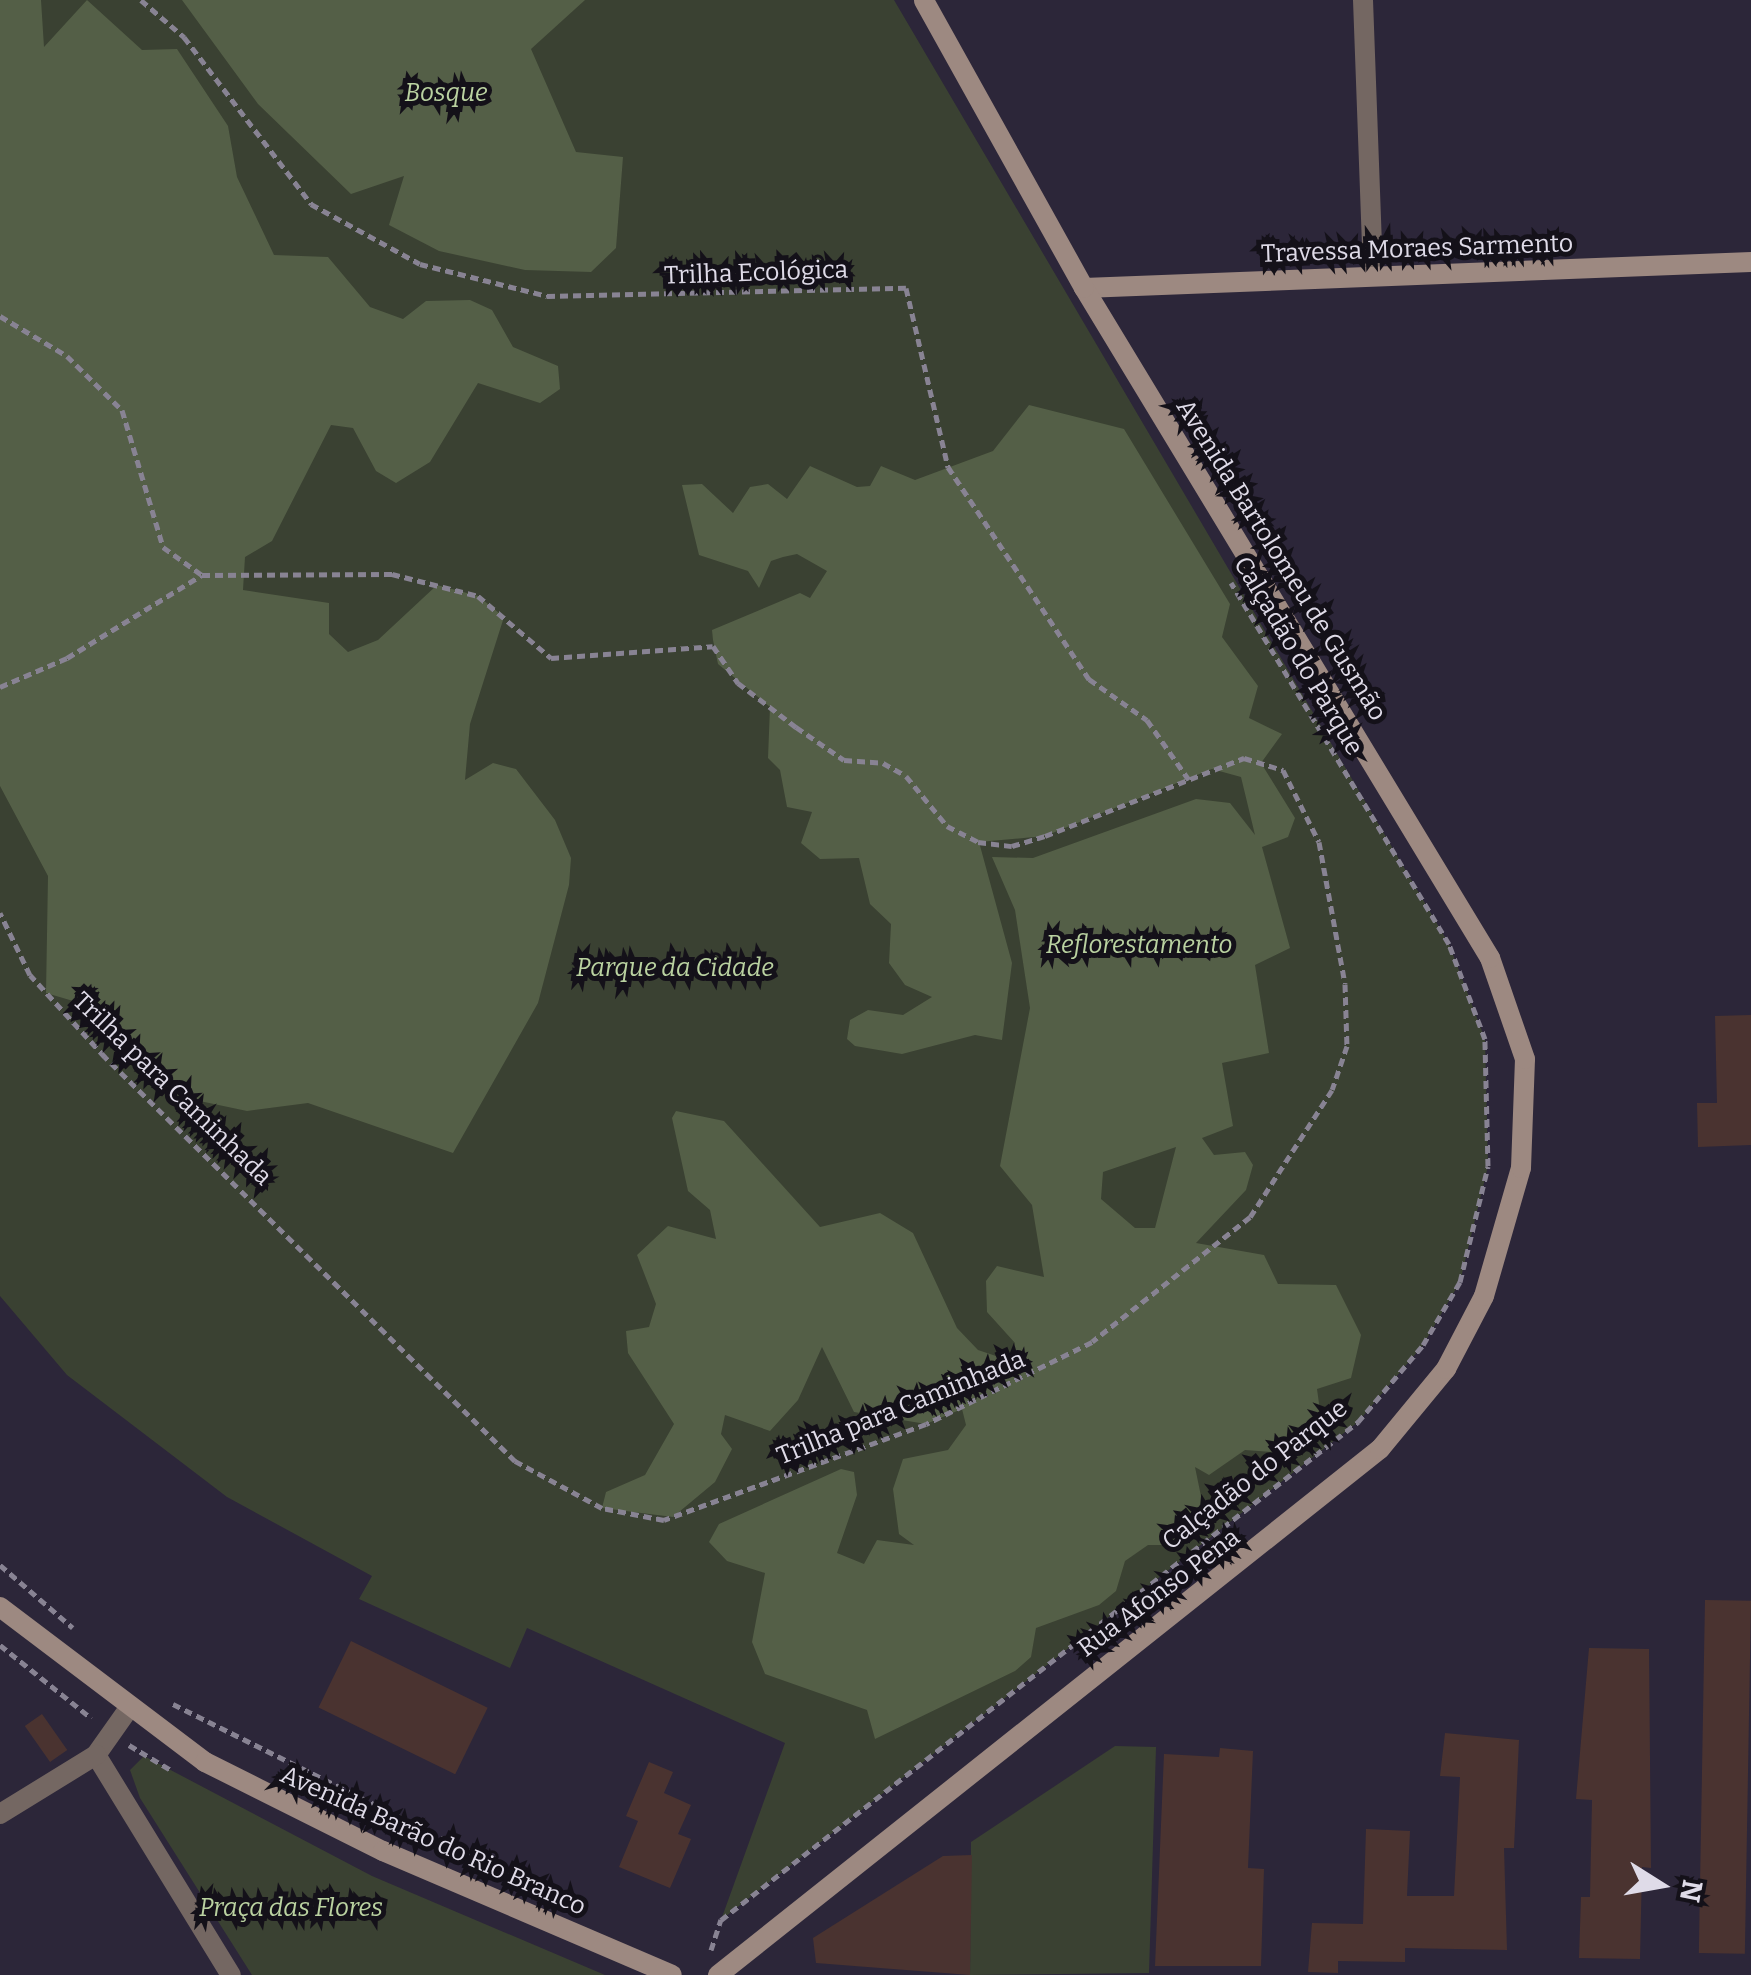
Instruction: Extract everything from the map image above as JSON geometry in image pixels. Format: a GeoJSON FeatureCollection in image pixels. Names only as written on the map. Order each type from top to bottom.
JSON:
{"type":"FeatureCollection","features":[{"type":"Feature","properties":{"kind":"main road","name":"Avenida Bartolomeu de Gusmão"},"geometry":{"type":"LineString","coordinates":[[924,0],[1084,288],[1490,958],[1524,1059],[1521,1168]]}},
{"type":"Feature","properties":{"kind":"main road","name":"Travessa Moraes Sarmento"},"geometry":{"type":"LineString","coordinates":[[1084,288],[1751,262]]}},
{"type":"Feature","properties":{"kind":"main road","name":"Rua Afonso Pena"},"geometry":{"type":"LineString","coordinates":[[718,1975],[1380,1449],[1446,1369],[1484,1296],[1521,1168]]}},
{"type":"Feature","properties":{"kind":"main road","name":"Avenida Barão do Rio Branco"},"geometry":{"type":"LineString","coordinates":[[0,1607],[127,1711],[205,1762],[382,1851],[672,1975]]}},
{"type":"Feature","properties":{"kind":"street"},"geometry":{"type":"LineString","coordinates":[[1363,0],[1372,274]]}},
{"type":"Feature","properties":{"kind":"street"},"geometry":{"type":"LineString","coordinates":[[0,1814],[96,1754],[127,1711]]}},
{"type":"Feature","properties":{"kind":"street"},"geometry":{"type":"LineString","coordinates":[[96,1754],[231,1975]]}},
{"type":"Feature","properties":{"kind":"path","name":"Trilha Ecológica"},"geometry":{"type":"LineString","coordinates":[[141,0],[184,37],[311,204],[420,264],[546,296],[906,288],[948,467],[1089,678],[1146,720],[1190,780]]}},
{"type":"Feature","properties":{"kind":"path"},"geometry":{"type":"LineString","coordinates":[[0,316],[67,356],[122,410],[163,546],[202,575],[66,658],[0,687]]}},
{"type":"Feature","properties":{"kind":"path","name":"Calçadão do Parque"},"geometry":{"type":"LineString","coordinates":[[698,1956],[709,1955],[722,1920],[1358,1422],[1423,1346],[1460,1282],[1488,1166],[1485,1039],[1449,944],[1224,572]]}},
{"type":"Feature","properties":{"kind":"path","name":"Trilha para Caminhada"},"geometry":{"type":"LineString","coordinates":[[0,913],[30,975],[105,1057],[515,1460],[602,1508],[664,1520],[1025,1382],[1185,1276],[1250,1217],[1332,1090],[1346,1046],[1346,984],[1319,842],[1283,770],[1244,758],[1012,846],[978,842],[947,826],[906,776],[882,763],[844,760],[796,727],[738,683],[713,646],[551,658],[478,596],[392,574],[202,575]]}},
{"type":"Feature","properties":{"kind":"path"},"geometry":{"type":"LineString","coordinates":[[0,1565],[86,1639]]}},
{"type":"Feature","properties":{"kind":"path"},"geometry":{"type":"LineString","coordinates":[[0,1645],[144,1756]]}},
{"type":"Feature","properties":{"kind":"path"},"geometry":{"type":"LineString","coordinates":[[160,1698],[573,1903]]}},
{"type":"Feature","properties":{"kind":"green space","name":"Parque da Cidade"},"geometry":{"type":"Polygon","coordinates":[[[0,0],[894,0],[1449,944],[1485,1039],[1488,1166],[1460,1282],[1423,1345],[1358,1422],[721,1920],[785,1743],[527,1628],[510,1668],[359,1599],[372,1576],[227,1497],[67,1375],[0,1296],[0,0]]]}},
{"type":"Feature","properties":{"kind":"green space"},"geometry":{"type":"Polygon","coordinates":[[[0,0],[41,0],[44,47],[87,0],[142,50],[177,49],[228,126],[237,177],[274,255],[328,257],[370,307],[403,319],[426,301],[470,300],[492,310],[513,347],[558,366],[560,389],[540,403],[478,383],[430,462],[396,483],[376,471],[353,428],[331,425],[272,541],[245,557],[243,590],[329,603],[329,634],[348,652],[378,640],[437,585],[478,596],[504,617],[470,724],[465,780],[493,763],[516,769],[555,820],[571,858],[569,885],[538,1003],[453,1153],[308,1103],[247,1111],[176,1096],[123,1053],[114,1013],[46,993],[48,876],[0,786],[0,0]]]}},
{"type":"Feature","properties":{"kind":"green space","name":"Bosque"},"geometry":{"type":"Polygon","coordinates":[[[182,0],[585,0],[531,49],[576,152],[623,157],[616,248],[591,272],[525,270],[439,251],[389,225],[404,176],[351,194],[258,104],[182,0]]]}},
{"type":"Feature","properties":{"kind":"green space","name":"Reflorestamento"},"geometry":{"type":"Polygon","coordinates":[[[1029,405],[1124,429],[1230,604],[1222,637],[1258,686],[1249,718],[1282,734],[1261,763],[1295,818],[1288,837],[1262,847],[1290,948],[1255,965],[1269,1053],[1222,1063],[1233,1126],[1202,1138],[1214,1155],[1245,1152],[1253,1165],[1246,1190],[1196,1243],[1264,1255],[1278,1284],[1336,1285],[1361,1335],[1351,1378],[1317,1389],[1322,1425],[1297,1454],[1245,1450],[1209,1475],[1195,1467],[1203,1506],[1180,1545],[1148,1545],[1125,1561],[1116,1591],[1099,1605],[1036,1628],[1031,1657],[1015,1671],[875,1739],[867,1710],[765,1674],[752,1642],[765,1573],[727,1561],[709,1542],[719,1524],[841,1469],[854,1472],[857,1495],[837,1553],[864,1564],[877,1540],[914,1545],[899,1534],[893,1489],[903,1459],[948,1450],[966,1425],[962,1409],[926,1424],[854,1412],[822,1347],[798,1400],[770,1431],[725,1415],[721,1434],[732,1449],[715,1482],[673,1517],[602,1508],[606,1492],[645,1475],[674,1424],[628,1353],[626,1331],[649,1327],[656,1304],[637,1255],[668,1226],[716,1239],[710,1210],[688,1191],[672,1118],[676,1111],[724,1121],[820,1227],[880,1213],[913,1233],[957,1328],[978,1350],[1008,1360],[1015,1343],[987,1312],[986,1281],[997,1266],[1044,1277],[1032,1205],[1000,1166],[1030,1008],[1015,910],[992,857],[1033,858],[1196,799],[1230,803],[1255,835],[1241,777],[1212,769],[1045,836],[979,842],[1012,963],[1002,1040],[975,1035],[902,1054],[855,1046],[847,1039],[850,1020],[868,1010],[903,1015],[932,997],[905,985],[889,963],[891,924],[870,904],[859,858],[820,859],[801,843],[812,812],[787,807],[780,770],[768,758],[770,707],[718,664],[712,630],[800,593],[810,598],[827,571],[797,554],[783,557],[771,561],[759,588],[748,571],[699,555],[682,485],[702,484],[733,513],[750,487],[768,484],[787,499],[810,466],[857,487],[870,486],[881,466],[915,480],[993,451],[1029,405]],[[1176,1147],[1103,1172],[1101,1199],[1135,1228],[1155,1228],[1176,1147]]]}},
{"type":"Feature","properties":{"kind":"green space"},"geometry":{"type":"Polygon","coordinates":[[[1115,1746],[1156,1747],[1149,1973],[970,1975],[971,1842],[1115,1746]]]}},
{"type":"Feature","properties":{"kind":"green space","name":"Praça das Flores"},"geometry":{"type":"Polygon","coordinates":[[[144,1756],[372,1876],[605,1975],[252,1975],[140,1798],[130,1770],[144,1756]]]}},
{"type":"Feature","properties":{"kind":"building"},"geometry":{"type":"Polygon","coordinates":[[[1751,1015],[1751,1145],[1698,1147],[1697,1103],[1717,1103],[1715,1016],[1751,1015]]]}},
{"type":"Feature","properties":{"kind":"building"},"geometry":{"type":"Polygon","coordinates":[[[1705,1600],[1751,1601],[1745,1954],[1699,1953],[1705,1600]]]}},
{"type":"Feature","properties":{"kind":"building"},"geometry":{"type":"Polygon","coordinates":[[[351,1641],[488,1708],[455,1774],[319,1708],[351,1641]]]}},
{"type":"Feature","properties":{"kind":"building"},"geometry":{"type":"Polygon","coordinates":[[[1589,1648],[1649,1649],[1651,1868],[1642,1867],[1640,1959],[1579,1958],[1581,1897],[1590,1897],[1592,1800],[1576,1799],[1589,1648]]]}},
{"type":"Feature","properties":{"kind":"building"},"geometry":{"type":"Polygon","coordinates":[[[42,1714],[67,1750],[50,1762],[25,1726],[42,1714]]]}},
{"type":"Feature","properties":{"kind":"building"},"geometry":{"type":"Polygon","coordinates":[[[1445,1733],[1519,1740],[1514,1848],[1504,1848],[1507,1950],[1405,1948],[1405,1962],[1338,1961],[1338,1973],[1308,1972],[1312,1923],[1363,1924],[1366,1829],[1410,1831],[1407,1896],[1454,1896],[1460,1777],[1440,1776],[1445,1733]]]}},
{"type":"Feature","properties":{"kind":"building"},"geometry":{"type":"Polygon","coordinates":[[[1220,1748],[1253,1751],[1248,1868],[1264,1869],[1261,1966],[1155,1966],[1164,1754],[1219,1757],[1220,1748]]]}},
{"type":"Feature","properties":{"kind":"building"},"geometry":{"type":"Polygon","coordinates":[[[649,1762],[673,1772],[664,1793],[691,1805],[678,1834],[691,1839],[670,1888],[619,1867],[638,1821],[626,1816],[649,1762]]]}},
{"type":"Feature","properties":{"kind":"building"},"geometry":{"type":"Polygon","coordinates":[[[972,1855],[970,1975],[816,1963],[813,1938],[943,1856],[972,1855]]]}}]}
